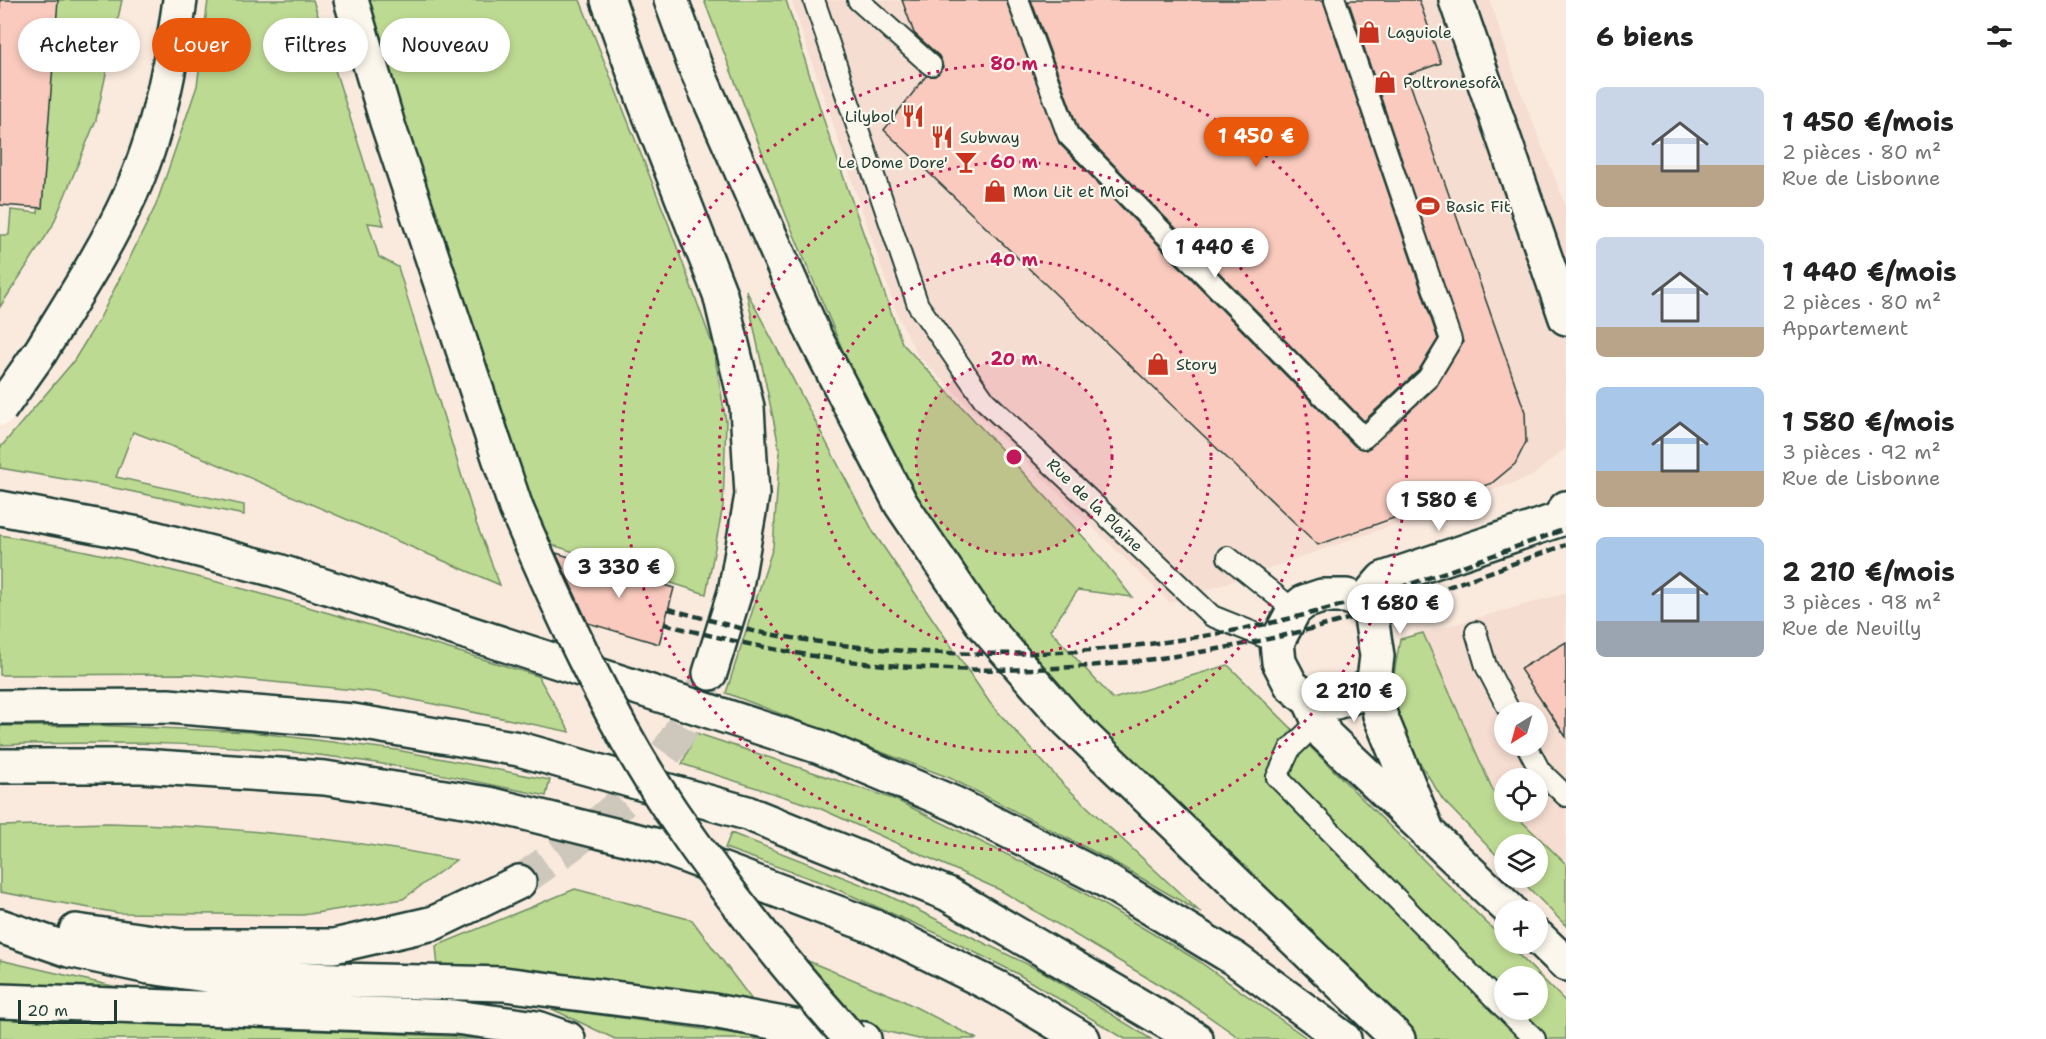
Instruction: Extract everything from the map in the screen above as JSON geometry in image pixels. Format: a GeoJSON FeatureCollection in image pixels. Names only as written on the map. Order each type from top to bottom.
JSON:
{"type":"FeatureCollection","features":[{"type":"Feature","properties":{"kind":"main road"},"geometry":{"type":"LineString","coordinates":[[0,409],[41,351],[95,264],[131,194],[156,122],[180,0]]}},
{"type":"Feature","properties":{"kind":"main road"},"geometry":{"type":"LineString","coordinates":[[351,0],[387,122],[516,508],[557,604],[609,706],[670,809],[726,889],[791,972],[851,1039]]}},
{"type":"Feature","properties":{"kind":"main road"},"geometry":{"type":"LineString","coordinates":[[608,0],[644,100],[720,294],[747,407],[752,495],[735,592],[710,673]]}},
{"type":"Feature","properties":{"kind":"main road"},"geometry":{"type":"LineString","coordinates":[[671,0],[695,66],[815,337],[901,504],[981,622],[1068,721],[1398,1039]]}},
{"type":"Feature","properties":{"kind":"main road"},"geometry":{"type":"LineString","coordinates":[[1456,0],[1566,318]]}},
{"type":"Feature","properties":{"kind":"main road"},"geometry":{"type":"LineString","coordinates":[[0,508],[138,534],[272,569],[820,747],[955,804],[1106,880],[1235,960],[1344,1039]]}},
{"type":"Feature","properties":{"kind":"main road"},"geometry":{"type":"LineString","coordinates":[[1362,603],[1383,579],[1558,520],[1566,508]]}},
{"type":"Feature","properties":{"kind":"main road"},"geometry":{"type":"LineString","coordinates":[[1429,835],[1380,715],[1374,680],[1377,656],[1371,617],[1362,603],[1347,596],[1322,596],[1304,602],[1294,610],[1277,642],[1279,662],[1291,685],[1315,711],[1325,735],[1429,835],[1499,900]]}},
{"type":"Feature","properties":{"kind":"main road"},"geometry":{"type":"LineString","coordinates":[[1315,711],[1356,695],[1374,680]]}},
{"type":"Feature","properties":{"kind":"main road"},"geometry":{"type":"LineString","coordinates":[[0,706],[168,706],[353,721],[519,749],[747,813],[948,894],[1196,1039]]}},
{"type":"Feature","properties":{"kind":"main road"},"geometry":{"type":"LineString","coordinates":[[0,766],[141,766],[325,778],[489,804],[662,847],[875,927],[998,988],[1083,1039]]}},
{"type":"Feature","properties":{"kind":"main road"},"geometry":{"type":"LineString","coordinates":[[0,921],[181,946],[334,946],[435,923],[519,882]]}},
{"type":"Feature","properties":{"kind":"main road"},"geometry":{"type":"LineString","coordinates":[[0,926],[69,950],[149,967],[220,977],[504,984],[708,1010],[864,1039]]}},
{"type":"Feature","properties":{"kind":"main road"},"geometry":{"type":"LineString","coordinates":[[1548,947],[1566,964]]}},
{"type":"Feature","properties":{"kind":"main road"},"geometry":{"type":"LineString","coordinates":[[0,1001],[455,1017],[537,1028],[568,1039]]}},
{"type":"Feature","properties":{"kind":"lane","name":"Rue de la Plaine"},"geometry":{"type":"LineString","coordinates":[[814,0],[918,305],[985,401],[1212,616],[1277,642]]}},
{"type":"Feature","properties":{"kind":"lane"},"geometry":{"type":"LineString","coordinates":[[858,0],[931,65]]}},
{"type":"Feature","properties":{"kind":"lane"},"geometry":{"type":"LineString","coordinates":[[1018,0],[1068,135],[1364,438],[1428,378],[1450,340],[1335,0]]}},
{"type":"Feature","properties":{"kind":"lane"},"geometry":{"type":"LineString","coordinates":[[1228,557],[1294,610]]}},
{"type":"Feature","properties":{"kind":"lane"},"geometry":{"type":"LineString","coordinates":[[1476,632],[1486,666],[1505,702]]}},
{"type":"Feature","properties":{"kind":"lane"},"geometry":{"type":"LineString","coordinates":[[1315,711],[1290,749],[1277,777],[1494,998]]}},
{"type":"Feature","properties":{"kind":"lane"},"geometry":{"type":"LineString","coordinates":[[1532,756],[1540,771],[1566,796]]}},
{"type":"Feature","properties":{"kind":"lane"},"geometry":{"type":"LineString","coordinates":[[1516,1020],[1535,1039]]}},
{"type":"Feature","properties":{"kind":"shaded area"},"geometry":{"type":"Polygon","coordinates":[[[791,0],[1490,0],[1517,82],[1566,206],[1566,448],[1531,477],[1170,603],[918,356],[897,314],[791,0]]]}},
{"type":"Feature","properties":{"kind":"shaded area"},"geometry":{"type":"Polygon","coordinates":[[[1566,593],[1566,865],[1548,847],[1548,834],[1534,834],[1522,822],[1548,822],[1548,768],[1494,768],[1494,793],[1423,633],[1566,593]]]}},
{"type":"Feature","properties":{"kind":"green space"},"geometry":{"type":"Polygon","coordinates":[[[57,0],[122,0],[118,18],[55,18],[57,0]]]}},
{"type":"Feature","properties":{"kind":"green space"},"geometry":{"type":"Polygon","coordinates":[[[208,0],[313,0],[319,18],[263,18],[263,72],[336,72],[384,225],[368,223],[379,257],[398,267],[476,523],[500,585],[201,457],[133,432],[116,477],[244,505],[244,515],[105,486],[0,468],[0,448],[73,362],[100,318],[156,205],[197,86],[199,72],[251,72],[251,18],[206,18],[208,0]]]}},
{"type":"Feature","properties":{"kind":"green space"},"geometry":{"type":"Polygon","coordinates":[[[364,0],[580,0],[667,220],[713,346],[726,421],[723,506],[706,594],[549,544],[474,348],[387,72],[510,72],[510,18],[380,18],[380,51],[364,0]]]}},
{"type":"Feature","properties":{"kind":"green space"},"geometry":{"type":"Polygon","coordinates":[[[704,0],[786,0],[827,130],[902,343],[1090,544],[1132,597],[1078,590],[1050,630],[1113,699],[1228,665],[1494,930],[1494,954],[1518,954],[1530,966],[1494,966],[1494,1020],[1548,1020],[1548,984],[1566,1002],[1566,1039],[1417,1039],[1057,695],[941,541],[846,358],[787,218],[704,0]]]}},
{"type":"Feature","properties":{"kind":"green space"},"geometry":{"type":"Polygon","coordinates":[[[51,72],[106,72],[96,120],[52,227],[0,307],[0,235],[9,235],[11,210],[38,213],[51,72]]]}},
{"type":"Feature","properties":{"kind":"green space"},"geometry":{"type":"Polygon","coordinates":[[[746,290],[874,533],[990,703],[1063,784],[1201,913],[1114,862],[950,778],[726,693],[773,547],[780,451],[746,290]]]}},
{"type":"Feature","properties":{"kind":"green space"},"geometry":{"type":"Polygon","coordinates":[[[0,535],[136,562],[271,596],[538,676],[570,732],[375,692],[190,674],[0,675],[0,535]]]}},
{"type":"Feature","properties":{"kind":"green space"},"geometry":{"type":"Polygon","coordinates":[[[1423,633],[1494,793],[1494,822],[1522,822],[1535,834],[1494,834],[1494,853],[1443,800],[1401,732],[1391,693],[1400,639],[1423,633]]]}},
{"type":"Feature","properties":{"kind":"green space"},"geometry":{"type":"Polygon","coordinates":[[[0,726],[113,726],[251,732],[397,750],[550,780],[546,796],[398,767],[306,753],[175,744],[0,745],[0,726]]]}},
{"type":"Feature","properties":{"kind":"green space"},"geometry":{"type":"Polygon","coordinates":[[[696,733],[896,800],[1079,890],[1197,960],[1308,1039],[1241,1039],[1188,1002],[1000,890],[819,808],[682,764],[696,733]]]}},
{"type":"Feature","properties":{"kind":"green space"},"geometry":{"type":"Polygon","coordinates":[[[108,823],[283,834],[369,845],[456,860],[403,899],[303,915],[118,913],[0,892],[0,826],[108,823]]]}},
{"type":"Feature","properties":{"kind":"green space"},"geometry":{"type":"Polygon","coordinates":[[[731,833],[883,893],[1045,973],[1151,1039],[1125,1039],[1016,973],[936,933],[823,883],[725,848],[731,833]]]}},
{"type":"Feature","properties":{"kind":"green space"},"geometry":{"type":"Polygon","coordinates":[[[1548,847],[1566,864],[1566,926],[1548,908],[1548,900],[1541,900],[1529,888],[1548,888],[1548,847]]]}},
{"type":"Feature","properties":{"kind":"green space"},"geometry":{"type":"Polygon","coordinates":[[[575,889],[692,920],[758,1008],[438,968],[436,946],[575,889]]]}},
{"type":"Feature","properties":{"kind":"green space"},"geometry":{"type":"Polygon","coordinates":[[[791,954],[898,998],[977,1039],[919,1039],[858,1025],[791,954]]]}},
{"type":"Feature","properties":{"kind":"green space"},"geometry":{"type":"Polygon","coordinates":[[[0,960],[130,990],[30,987],[0,983],[0,960]]]}},
{"type":"Feature","properties":{"kind":"green space"},"geometry":{"type":"Polygon","coordinates":[[[550,1008],[773,1039],[615,1039],[550,1008]]]}},
{"type":"Feature","properties":{"kind":"green space"},"geometry":{"type":"Polygon","coordinates":[[[0,1017],[488,1038],[493,1039],[0,1039],[0,1017]]]}},
{"type":"Feature","properties":{"kind":"building"},"geometry":{"type":"Polygon","coordinates":[[[0,0],[58,0],[57,18],[18,18],[18,72],[52,72],[42,208],[0,205],[0,0]]]}},
{"type":"Feature","properties":{"kind":"building"},"geometry":{"type":"Polygon","coordinates":[[[902,0],[1006,0],[1059,143],[1355,446],[1366,450],[1436,387],[1463,342],[1348,0],[1419,0],[1441,63],[1407,75],[1525,412],[1526,442],[1515,464],[1492,483],[1318,545],[884,130],[926,76],[935,76],[943,67],[939,56],[914,33],[902,0]]]}},
{"type":"Feature","properties":{"kind":"building"},"geometry":{"type":"Polygon","coordinates":[[[1031,0],[1323,0],[1438,339],[1419,370],[1364,421],[1078,128],[1031,0]]]}},
{"type":"Feature","properties":{"kind":"building"},"geometry":{"type":"Polygon","coordinates":[[[556,553],[674,588],[659,644],[588,623],[556,553]]]}},
{"type":"Feature","properties":{"kind":"building"},"geometry":{"type":"Polygon","coordinates":[[[1566,642],[1566,737],[1548,710],[1548,702],[1542,702],[1520,669],[1566,642]]]}},
{"type":"Feature","properties":{"kind":"tunnel"},"geometry":{"type":"LineString","coordinates":[[519,882],[605,818],[644,780],[676,738],[710,673]]}},
{"type":"Feature","properties":{"kind":"railway"},"geometry":{"type":"LineString","coordinates":[[668,609],[753,631],[893,650],[963,654],[1104,649],[1174,641],[1243,629],[1312,613],[1408,585],[1566,529]]}},
{"type":"Feature","properties":{"kind":"railway"},"geometry":{"type":"LineString","coordinates":[[664,624],[786,651],[888,665],[1011,670],[1073,667],[1195,653],[1315,628],[1410,600],[1566,545]]}},
{"type":"Feature","properties":{"kind":"place","name":"Laguiole"},"geometry":{"type":"Point","coordinates":[1369,32]}},
{"type":"Feature","properties":{"kind":"place","name":"Poltronesofà"},"geometry":{"type":"Point","coordinates":[1385,82]}},
{"type":"Feature","properties":{"kind":"place","name":"Lilybol"},"geometry":{"type":"Point","coordinates":[913,116]}},
{"type":"Feature","properties":{"kind":"place","name":"Subway"},"geometry":{"type":"Point","coordinates":[942,137]}},
{"type":"Feature","properties":{"kind":"place","name":"Le Dome Dore'"},"geometry":{"type":"Point","coordinates":[966,162]}},
{"type":"Feature","properties":{"kind":"place","name":"Mon Lit et Moi"},"geometry":{"type":"Point","coordinates":[995,191]}},
{"type":"Feature","properties":{"kind":"place","name":"Basic Fit"},"geometry":{"type":"Point","coordinates":[1428,206]}},
{"type":"Feature","properties":{"kind":"place","name":"Story"},"geometry":{"type":"Point","coordinates":[1158,364]}}]}
